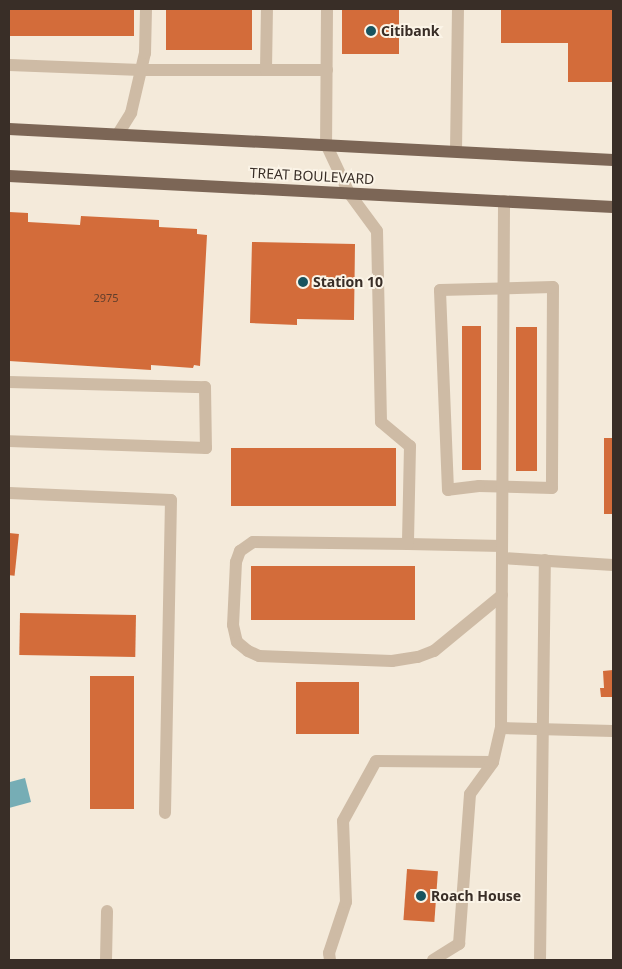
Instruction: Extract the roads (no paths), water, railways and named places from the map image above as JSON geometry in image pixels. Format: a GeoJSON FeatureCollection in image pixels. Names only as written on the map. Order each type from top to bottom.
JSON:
{"type":"FeatureCollection","features":[{"type":"Feature","properties":{"kind":"main road"},"geometry":{"type":"LineString","coordinates":[[9,129],[613,160]]}},
{"type":"Feature","properties":{"kind":"main road","name":"TREAT BOULEVARD"},"geometry":{"type":"LineString","coordinates":[[9,176],[613,207]]}},
{"type":"Feature","properties":{"kind":"street"},"geometry":{"type":"LineString","coordinates":[[118,134],[130,112],[145,53],[146,9]]}},
{"type":"Feature","properties":{"kind":"street"},"geometry":{"type":"LineString","coordinates":[[266,70],[267,9]]}},
{"type":"Feature","properties":{"kind":"street"},"geometry":{"type":"LineString","coordinates":[[327,9],[326,144],[349,193],[377,231],[381,422],[410,446],[408,544]]}},
{"type":"Feature","properties":{"kind":"street"},"geometry":{"type":"LineString","coordinates":[[456,151],[458,9]]}},
{"type":"Feature","properties":{"kind":"street"},"geometry":{"type":"LineString","coordinates":[[9,65],[141,70],[327,70]]}},
{"type":"Feature","properties":{"kind":"street"},"geometry":{"type":"LineString","coordinates":[[433,960],[459,944],[470,794],[493,762],[500,728],[504,201]]}},
{"type":"Feature","properties":{"kind":"street"},"geometry":{"type":"LineString","coordinates":[[553,287],[552,488],[502,488],[479,486],[448,490],[440,290],[553,287]]}},
{"type":"Feature","properties":{"kind":"street"},"geometry":{"type":"LineString","coordinates":[[9,382],[205,387],[206,448],[9,440]]}},
{"type":"Feature","properties":{"kind":"street"},"geometry":{"type":"LineString","coordinates":[[9,493],[172,500],[165,813]]}},
{"type":"Feature","properties":{"kind":"street"},"geometry":{"type":"LineString","coordinates":[[502,595],[434,651],[418,657],[392,661],[259,656],[248,651],[238,642],[233,625],[236,562],[240,552],[254,542],[408,544],[502,552],[545,560],[613,565]]}},
{"type":"Feature","properties":{"kind":"street"},"geometry":{"type":"LineString","coordinates":[[540,960],[545,560]]}},
{"type":"Feature","properties":{"kind":"street"},"geometry":{"type":"LineString","coordinates":[[500,728],[613,731]]}},
{"type":"Feature","properties":{"kind":"street"},"geometry":{"type":"LineString","coordinates":[[330,960],[329,953],[346,902],[343,821],[376,761],[493,762]]}},
{"type":"Feature","properties":{"kind":"street"},"geometry":{"type":"LineString","coordinates":[[106,960],[107,911]]}},
{"type":"Feature","properties":{"kind":"water"},"geometry":{"type":"Polygon","coordinates":[[[25,778],[31,802],[9,808],[10,782],[25,778]]]}},
{"type":"Feature","properties":{"kind":"place","name":"Citibank"},"geometry":{"type":"Point","coordinates":[371,31]}},
{"type":"Feature","properties":{"kind":"place","name":"Station 10"},"geometry":{"type":"Point","coordinates":[303,282]}},
{"type":"Feature","properties":{"kind":"place","name":"Roach House"},"geometry":{"type":"Point","coordinates":[421,896]}}]}
